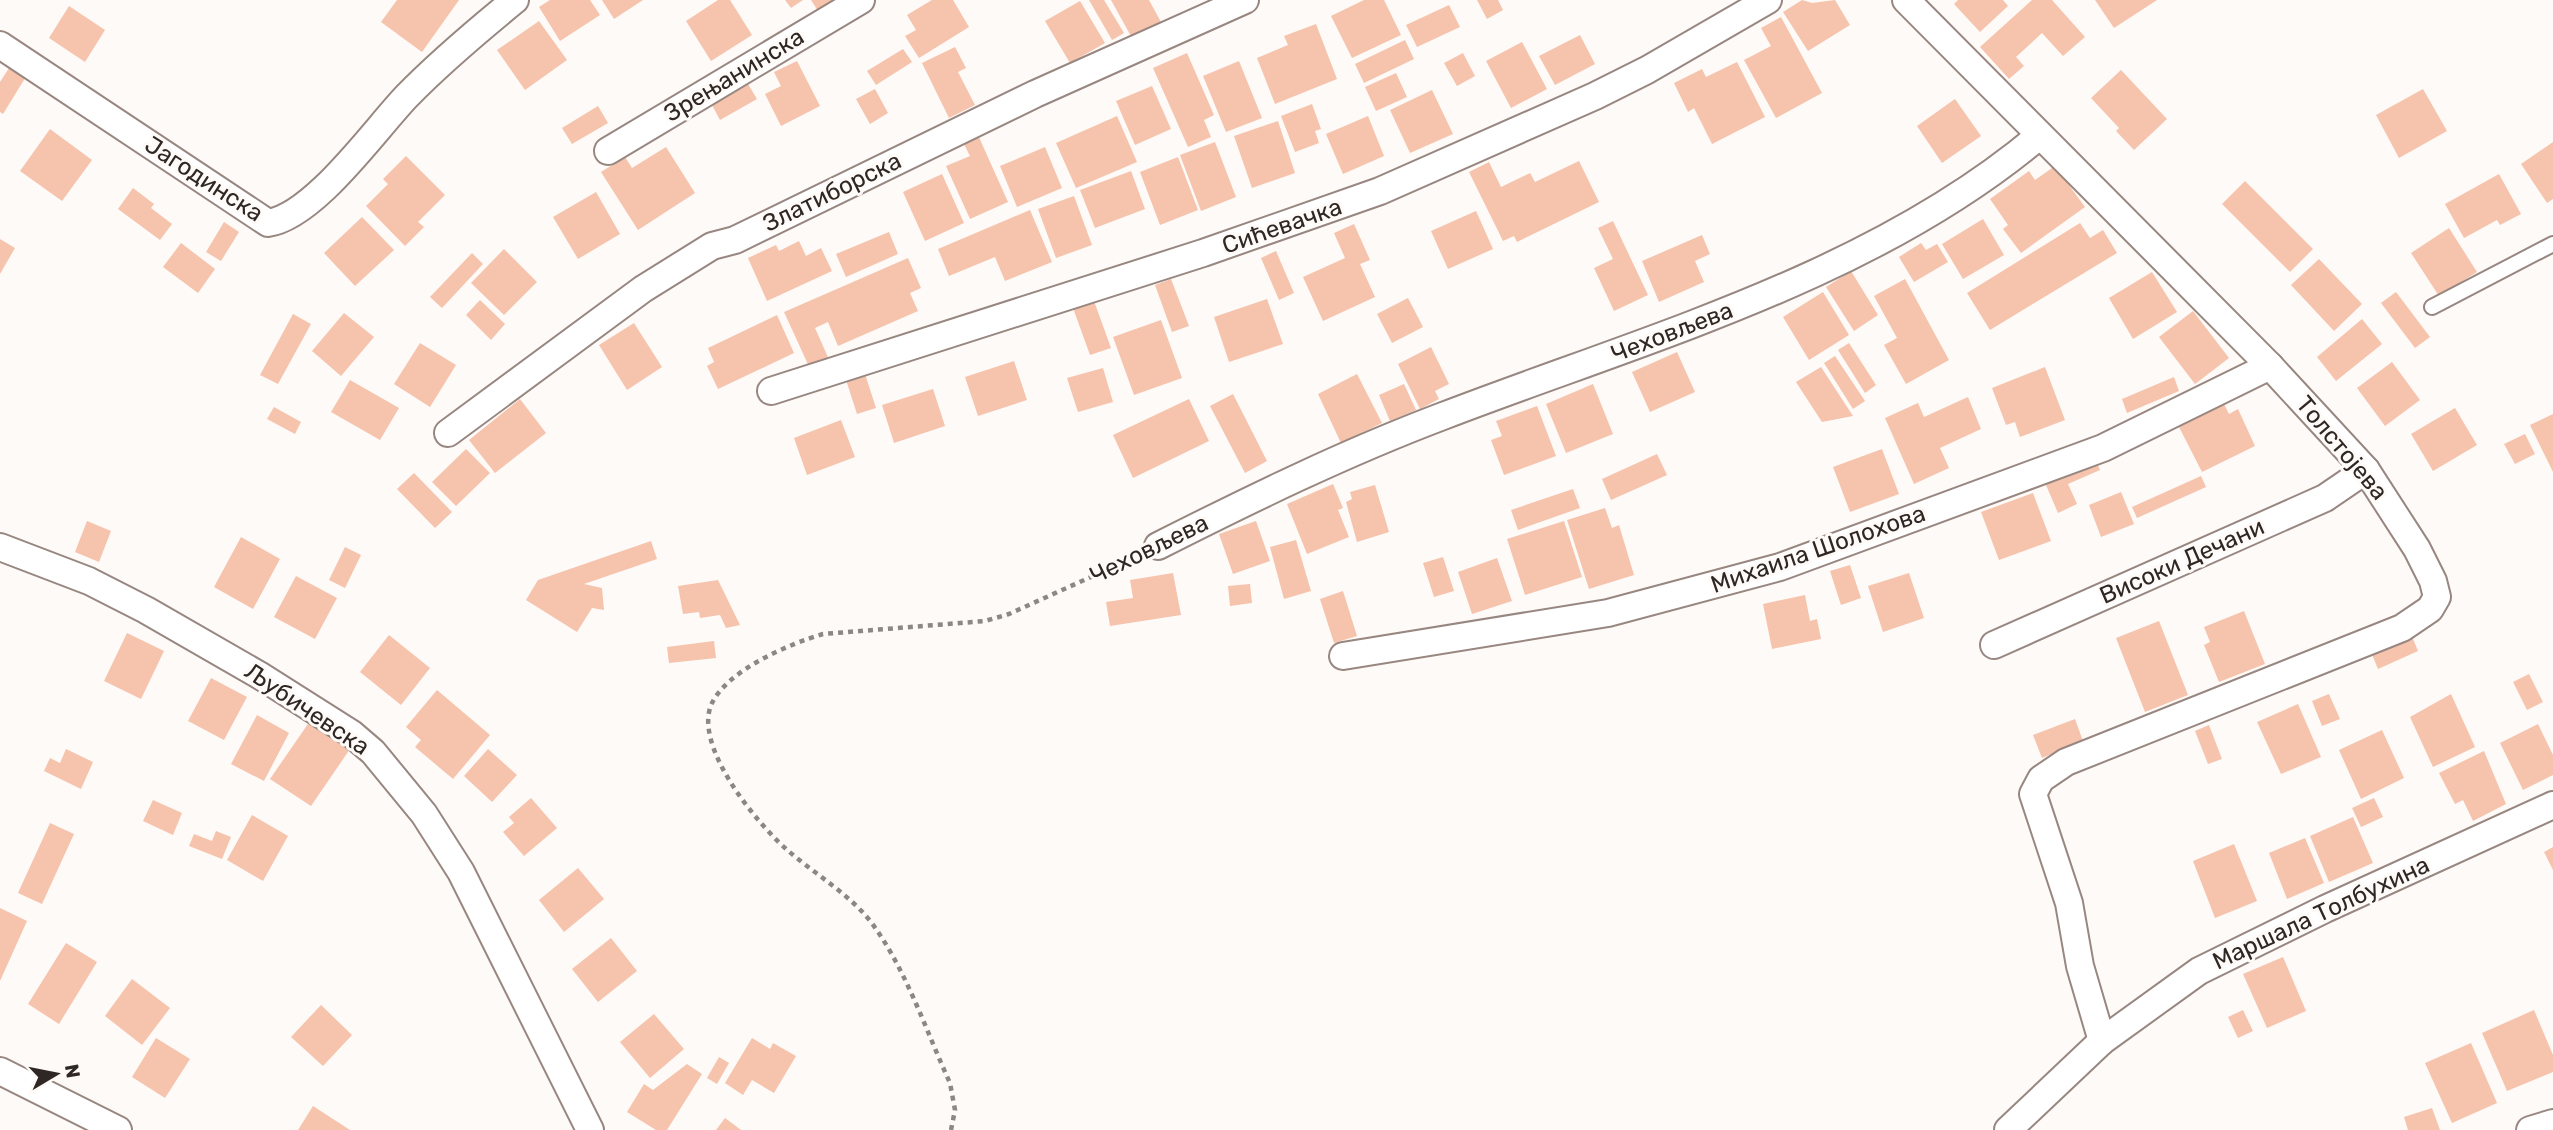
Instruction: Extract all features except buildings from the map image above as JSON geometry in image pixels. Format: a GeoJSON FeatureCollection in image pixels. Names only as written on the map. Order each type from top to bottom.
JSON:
{"type":"FeatureCollection","features":[{"type":"Feature","properties":{"kind":"street","name":"Јагодинска"},"geometry":{"type":"LineString","coordinates":[[0,45],[268,223],[282,221],[309,202],[407,97],[468,38],[515,0]]}},
{"type":"Feature","properties":{"kind":"street","name":"Зрењанинска"},"geometry":{"type":"LineString","coordinates":[[608,151],[861,0]]}},
{"type":"Feature","properties":{"kind":"street","name":"Златиборска"},"geometry":{"type":"LineString","coordinates":[[448,433],[643,289],[712,246],[735,240],[1035,94],[1245,0]]}},
{"type":"Feature","properties":{"kind":"street","name":"Сићевачка"},"geometry":{"type":"LineString","coordinates":[[771,391],[1203,253],[1380,191],[1605,91],[1768,0]]}},
{"type":"Feature","properties":{"kind":"street","name":"Толстојева"},"geometry":{"type":"LineString","coordinates":[[1906,0],[2270,366],[2366,470],[2393,510],[2433,581],[2437,597],[2430,609],[2402,628],[2066,762],[2037,783],[2033,794],[2069,903],[2080,966],[2102,1041]]}},
{"type":"Feature","properties":{"kind":"street","name":"Чеховљева"},"geometry":{"type":"LineString","coordinates":[[1158,546],[1272,489],[1441,416],[1734,309],[1909,225],[2001,168],[2039,136]]}},
{"type":"Feature","properties":{"kind":"street","name":"Михаила Шолохова"},"geometry":{"type":"LineString","coordinates":[[1343,656],[1608,613],[1780,567],[2103,448],[2270,366]]}},
{"type":"Feature","properties":{"kind":"street","name":"Високи Дечани"},"geometry":{"type":"LineString","coordinates":[[1994,645],[2325,498],[2366,470]]}},
{"type":"Feature","properties":{"kind":"street","name":"Љубичевска"},"geometry":{"type":"LineString","coordinates":[[0,547],[89,581],[146,610],[259,675],[352,734],[373,752],[424,814],[461,872],[590,1130]]}},
{"type":"Feature","properties":{"kind":"street","name":"Маршала Толбухина"},"geometry":{"type":"LineString","coordinates":[[2008,1130],[2102,1041],[2199,971],[2325,909],[2553,805]]}},
{"type":"Feature","properties":{"kind":"street"},"geometry":{"type":"LineString","coordinates":[[1,1072],[118,1130]]}},
{"type":"Feature","properties":{"kind":"street"},"geometry":{"type":"LineString","coordinates":[[2530,1130],[2553,1122]]}},
{"type":"Feature","properties":{"kind":"lane"},"geometry":{"type":"LineString","coordinates":[[2432,307],[2553,244]]}},
{"type":"Feature","properties":{"kind":"path","name":"Чеховљева"},"geometry":{"type":"LineString","coordinates":[[951,1130],[955,1110],[950,1083],[876,929],[849,900],[760,824],[732,786],[714,747],[709,722],[711,704],[725,684],[757,662],[806,639],[823,634],[985,621],[1009,614],[1158,546]]}}]}
